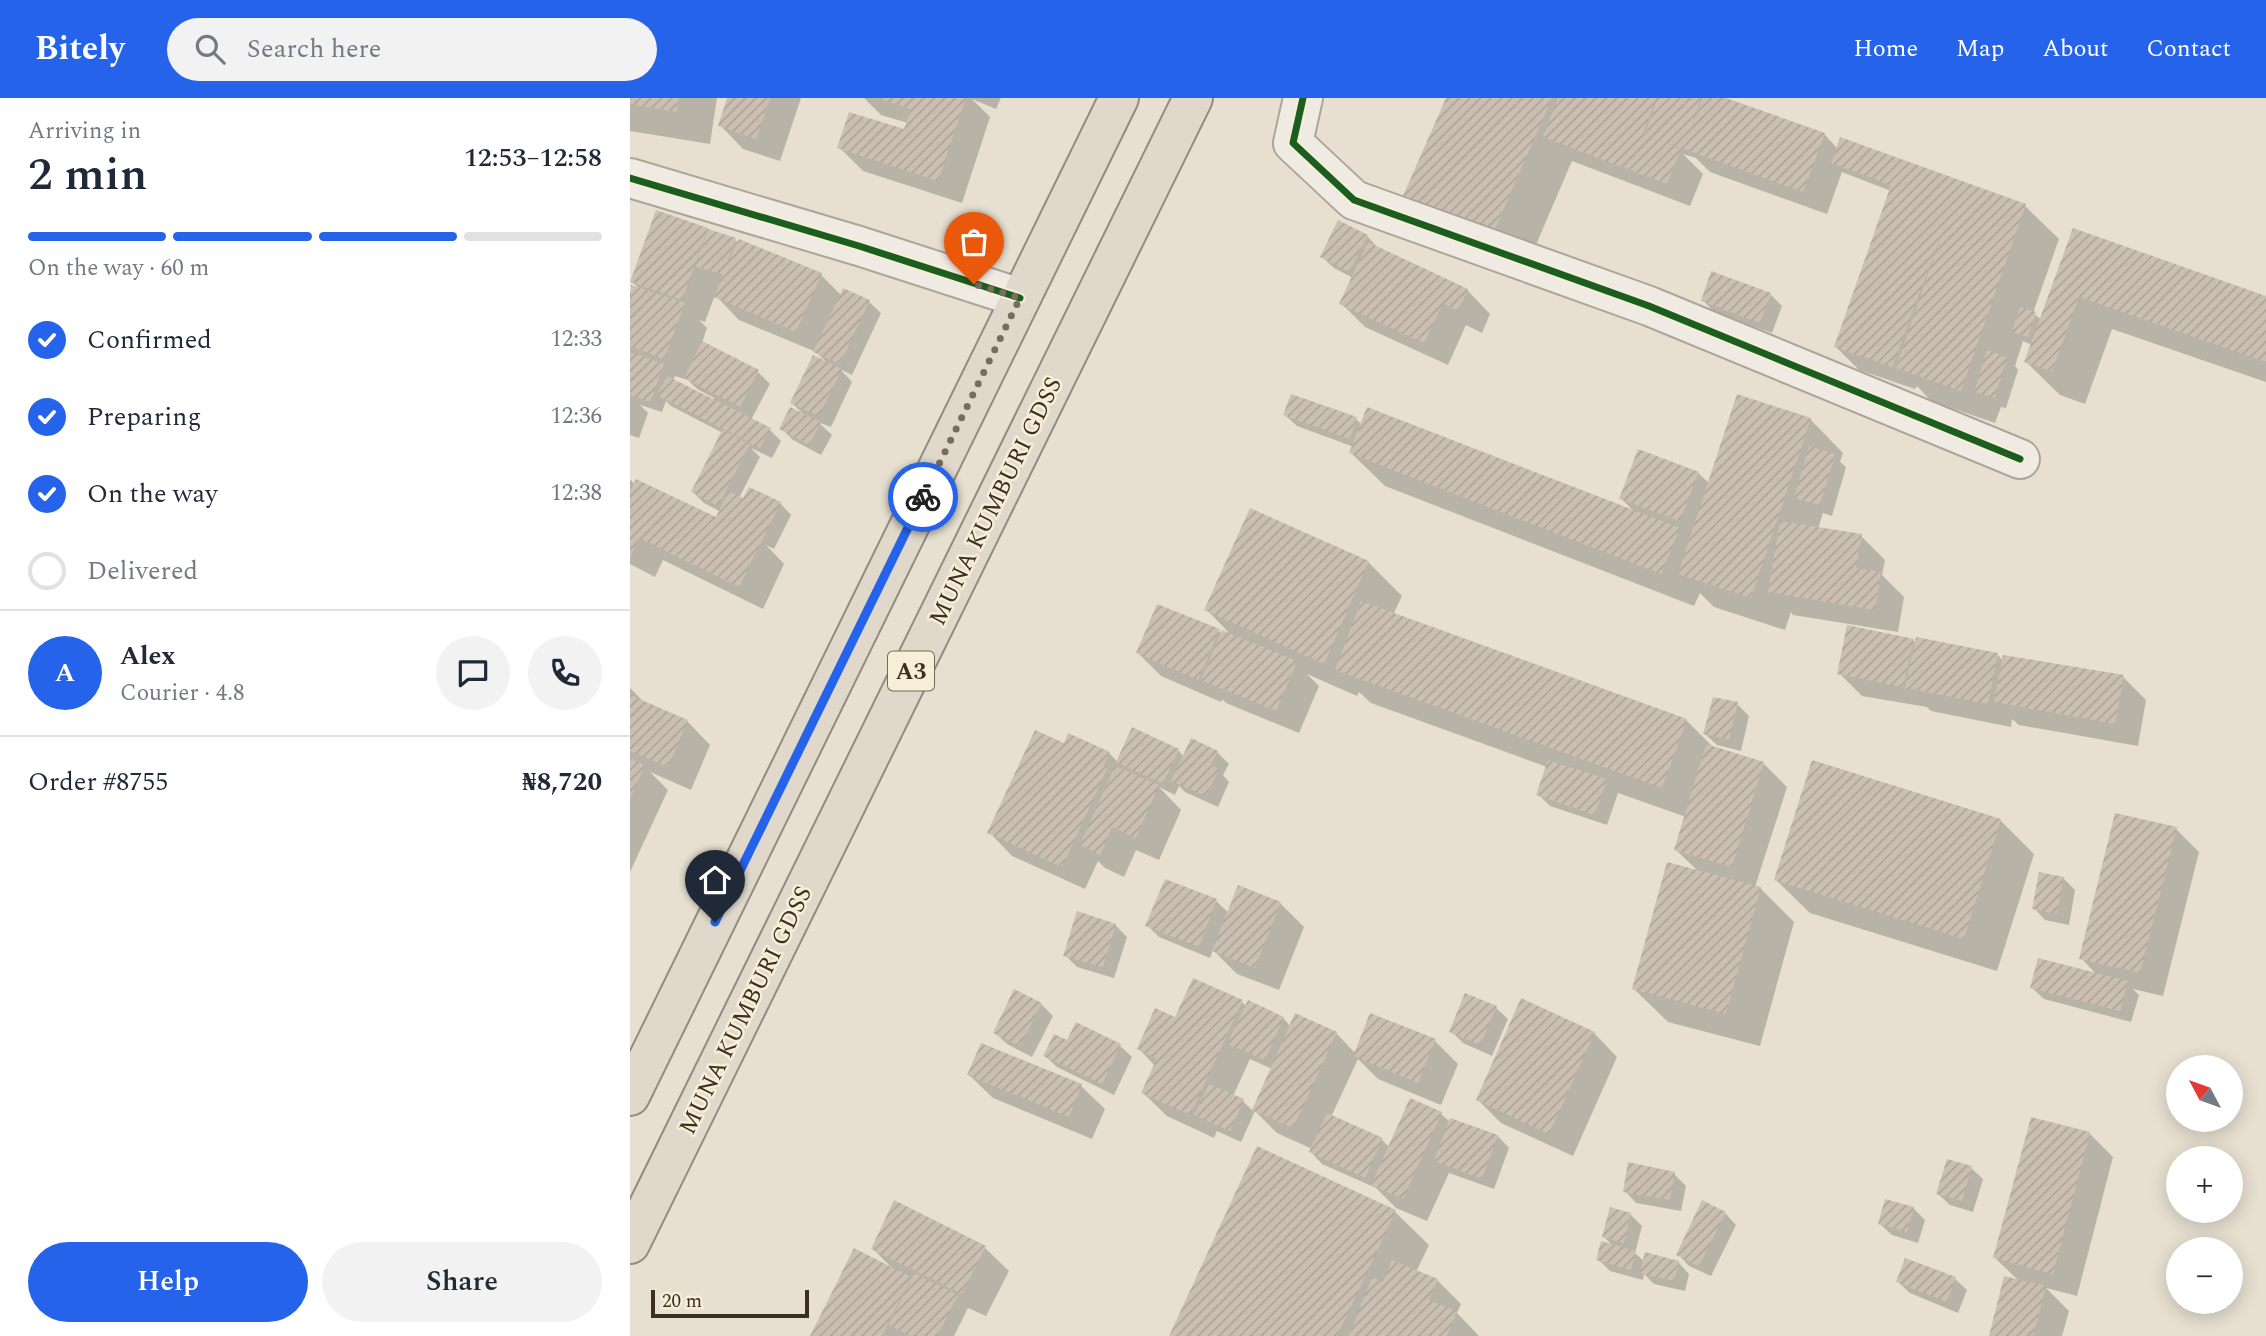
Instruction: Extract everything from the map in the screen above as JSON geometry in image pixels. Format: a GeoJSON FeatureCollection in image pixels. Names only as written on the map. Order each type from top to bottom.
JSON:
{"type":"FeatureCollection","features":[{"type":"Feature","properties":{"kind":"highway","name":"A3"},"geometry":{"type":"LineString","coordinates":[[630,1097],[1119,98]]}},
{"type":"Feature","properties":{"kind":"highway","name":"MUNA KUMBURI GDSS"},"geometry":{"type":"LineString","coordinates":[[630,1244],[1193,98]]}},
{"type":"Feature","properties":{"kind":"street"},"geometry":{"type":"LineString","coordinates":[[1303,98],[1293,142],[1354,200],[1649,306],[2020,459]]}},
{"type":"Feature","properties":{"kind":"street"},"geometry":{"type":"LineString","coordinates":[[630,178],[859,246],[1020,298]]}},
{"type":"Feature","properties":{"kind":"building"},"geometry":{"type":"Polygon","coordinates":[[[630,98],[679,98],[677,112],[630,104],[630,98]]]}},
{"type":"Feature","properties":{"kind":"building"},"geometry":{"type":"Polygon","coordinates":[[[727,98],[770,98],[756,139],[718,126],[727,98]]]}},
{"type":"Feature","properties":{"kind":"building"},"geometry":{"type":"Polygon","coordinates":[[[878,98],[966,98],[938,181],[837,148],[849,112],[904,129],[911,109],[878,98]]]}},
{"type":"Feature","properties":{"kind":"building"},"geometry":{"type":"Polygon","coordinates":[[[1446,98],[1552,98],[1492,236],[1402,198],[1446,98]]]}},
{"type":"Feature","properties":{"kind":"building"},"geometry":{"type":"Polygon","coordinates":[[[1558,98],[1656,98],[1643,134],[1645,135],[1657,98],[1701,98],[1690,133],[1703,98],[1726,98],[1825,133],[1803,192],[1651,137],[1681,149],[1667,184],[1543,137],[1558,98]]]}},
{"type":"Feature","properties":{"kind":"building"},"geometry":{"type":"Polygon","coordinates":[[[1840,137],[2026,204],[1961,391],[1896,368],[1945,224],[1892,367],[1834,347],[1891,185],[1831,163],[1840,137]]]}},
{"type":"Feature","properties":{"kind":"building"},"geometry":{"type":"Polygon","coordinates":[[[656,210],[708,228],[682,300],[630,282],[656,210]]]}},
{"type":"Feature","properties":{"kind":"building"},"geometry":{"type":"Polygon","coordinates":[[[1338,220],[1368,235],[1349,272],[1320,257],[1338,220]]]}},
{"type":"Feature","properties":{"kind":"building"},"geometry":{"type":"Polygon","coordinates":[[[2073,228],[2266,296],[2266,362],[2079,297],[2052,372],[2024,362],[2073,228]]]}},
{"type":"Feature","properties":{"kind":"building"},"geometry":{"type":"Polygon","coordinates":[[[708,229],[736,238],[725,268],[739,239],[822,273],[796,332],[714,297],[723,275],[695,266],[708,229]]]}},
{"type":"Feature","properties":{"kind":"building"},"geometry":{"type":"Polygon","coordinates":[[[1368,242],[1468,289],[1458,311],[1443,303],[1424,343],[1339,304],[1368,242]]]}},
{"type":"Feature","properties":{"kind":"building"},"geometry":{"type":"Polygon","coordinates":[[[1711,271],[1771,293],[1760,323],[1701,301],[1711,271]]]}},
{"type":"Feature","properties":{"kind":"building"},"geometry":{"type":"Polygon","coordinates":[[[631,285],[685,303],[664,359],[630,346],[631,285]]]}},
{"type":"Feature","properties":{"kind":"building"},"geometry":{"type":"Polygon","coordinates":[[[843,288],[870,300],[840,364],[813,352],[843,288]]]}},
{"type":"Feature","properties":{"kind":"building"},"geometry":{"type":"Polygon","coordinates":[[[2020,307],[2036,312],[2028,337],[2012,332],[2020,307]]]}},
{"type":"Feature","properties":{"kind":"building"},"geometry":{"type":"Polygon","coordinates":[[[702,341],[759,370],[740,407],[684,378],[702,341]]]}},
{"type":"Feature","properties":{"kind":"building"},"geometry":{"type":"Polygon","coordinates":[[[1987,350],[2007,357],[1995,398],[1974,392],[1987,350]]]}},
{"type":"Feature","properties":{"kind":"building"},"geometry":{"type":"Polygon","coordinates":[[[630,352],[664,364],[650,402],[630,395],[630,352]]]}},
{"type":"Feature","properties":{"kind":"building"},"geometry":{"type":"Polygon","coordinates":[[[813,355],[842,369],[819,416],[790,403],[813,355]]]}},
{"type":"Feature","properties":{"kind":"building"},"geometry":{"type":"Polygon","coordinates":[[[667,376],[771,428],[760,448],[657,395],[667,376]]]}},
{"type":"Feature","properties":{"kind":"building"},"geometry":{"type":"Polygon","coordinates":[[[1291,394],[1357,417],[1350,439],[1283,415],[1291,394]]]}},
{"type":"Feature","properties":{"kind":"building"},"geometry":{"type":"Polygon","coordinates":[[[1737,394],[1811,418],[1751,598],[1678,574],[1737,394]]]}},
{"type":"Feature","properties":{"kind":"building"},"geometry":{"type":"Polygon","coordinates":[[[790,407],[821,422],[809,445],[779,429],[790,407]]]}},
{"type":"Feature","properties":{"kind":"building"},"geometry":{"type":"Polygon","coordinates":[[[1367,407],[1680,528],[1661,574],[1349,453],[1367,407]]]}},
{"type":"Feature","properties":{"kind":"building"},"geometry":{"type":"Polygon","coordinates":[[[722,430],[750,444],[718,506],[691,492],[722,430]]]}},
{"type":"Feature","properties":{"kind":"building"},"geometry":{"type":"Polygon","coordinates":[[[1809,446],[1835,454],[1820,505],[1794,498],[1809,446]]]}},
{"type":"Feature","properties":{"kind":"building"},"geometry":{"type":"Polygon","coordinates":[[[1638,449],[1699,472],[1680,521],[1619,499],[1638,449]]]}},
{"type":"Feature","properties":{"kind":"building"},"geometry":{"type":"Polygon","coordinates":[[[636,479],[716,517],[729,491],[743,498],[749,487],[781,502],[739,587],[639,538],[630,558],[630,492],[636,479]]]}},
{"type":"Feature","properties":{"kind":"building"},"geometry":{"type":"Polygon","coordinates":[[[1250,508],[1369,561],[1324,664],[1204,610],[1250,508]]]}},
{"type":"Feature","properties":{"kind":"building"},"geometry":{"type":"Polygon","coordinates":[[[1780,521],[1862,534],[1856,568],[1881,572],[1875,610],[1768,592],[1780,521]]]}},
{"type":"Feature","properties":{"kind":"building"},"geometry":{"type":"Polygon","coordinates":[[[1361,601],[1687,719],[1662,788],[1335,670],[1361,601]]]}},
{"type":"Feature","properties":{"kind":"building"},"geometry":{"type":"Polygon","coordinates":[[[1157,604],[1220,629],[1198,680],[1136,653],[1157,604]]]}},
{"type":"Feature","properties":{"kind":"building"},"geometry":{"type":"Polygon","coordinates":[[[1847,625],[1914,639],[1903,687],[1837,674],[1847,625]]]}},
{"type":"Feature","properties":{"kind":"building"},"geometry":{"type":"Polygon","coordinates":[[[1222,630],[1297,661],[1276,711],[1201,680],[1222,630]]]}},
{"type":"Feature","properties":{"kind":"building"},"geometry":{"type":"Polygon","coordinates":[[[1916,637],[1998,653],[1988,704],[1905,688],[1916,637]]]}},
{"type":"Feature","properties":{"kind":"building"},"geometry":{"type":"Polygon","coordinates":[[[2003,655],[2124,675],[2115,724],[1994,702],[2003,655]]]}},
{"type":"Feature","properties":{"kind":"building"},"geometry":{"type":"Polygon","coordinates":[[[630,695],[688,720],[668,767],[630,751],[630,695]]]}},
{"type":"Feature","properties":{"kind":"building"},"geometry":{"type":"Polygon","coordinates":[[[1713,697],[1738,702],[1729,740],[1703,734],[1713,697]]]}},
{"type":"Feature","properties":{"kind":"building"},"geometry":{"type":"Polygon","coordinates":[[[1132,727],[1179,749],[1163,784],[1116,762],[1132,727]]]}},
{"type":"Feature","properties":{"kind":"building"},"geometry":{"type":"Polygon","coordinates":[[[1035,730],[1064,743],[1068,733],[1110,752],[1104,765],[1108,767],[1062,867],[987,833],[1035,730]]]}},
{"type":"Feature","properties":{"kind":"building"},"geometry":{"type":"Polygon","coordinates":[[[1191,738],[1218,751],[1211,765],[1219,769],[1206,796],[1171,781],[1191,738]]]}},
{"type":"Feature","properties":{"kind":"building"},"geometry":{"type":"Polygon","coordinates":[[[1706,744],[1764,762],[1732,867],[1674,850],[1706,744]]]}},
{"type":"Feature","properties":{"kind":"building"},"geometry":{"type":"Polygon","coordinates":[[[630,758],[645,765],[630,799],[630,758]]]}},
{"type":"Feature","properties":{"kind":"building"},"geometry":{"type":"Polygon","coordinates":[[[1548,760],[1607,779],[1595,815],[1536,795],[1548,760]]]}},
{"type":"Feature","properties":{"kind":"building"},"geometry":{"type":"Polygon","coordinates":[[[1812,760],[2001,819],[1964,939],[1774,880],[1812,760]]]}},
{"type":"Feature","properties":{"kind":"building"},"geometry":{"type":"Polygon","coordinates":[[[1115,766],[1159,785],[1136,838],[1112,827],[1100,855],[1080,845],[1115,766]]]}},
{"type":"Feature","properties":{"kind":"building"},"geometry":{"type":"Polygon","coordinates":[[[2115,813],[2177,827],[2140,973],[2079,959],[2115,813]]]}},
{"type":"Feature","properties":{"kind":"building"},"geometry":{"type":"Polygon","coordinates":[[[1667,862],[1761,887],[1726,1014],[1632,989],[1667,862]]]}},
{"type":"Feature","properties":{"kind":"building"},"geometry":{"type":"Polygon","coordinates":[[[2039,872],[2064,877],[2057,914],[2032,909],[2039,872]]]}},
{"type":"Feature","properties":{"kind":"building"},"geometry":{"type":"Polygon","coordinates":[[[1165,879],[1217,899],[1199,947],[1145,926],[1165,879]]]}},
{"type":"Feature","properties":{"kind":"building"},"geometry":{"type":"Polygon","coordinates":[[[1238,885],[1281,902],[1255,968],[1212,951],[1238,885]]]}},
{"type":"Feature","properties":{"kind":"building"},"geometry":{"type":"Polygon","coordinates":[[[1077,911],[1116,924],[1103,967],[1063,956],[1077,911]]]}},
{"type":"Feature","properties":{"kind":"building"},"geometry":{"type":"Polygon","coordinates":[[[2038,958],[2128,981],[2120,1011],[2030,988],[2038,958]]]}},
{"type":"Feature","properties":{"kind":"building"},"geometry":{"type":"Polygon","coordinates":[[[1193,978],[1243,1000],[1190,1115],[1141,1093],[1157,1058],[1137,1049],[1155,1008],[1175,1017],[1193,978]]]}},
{"type":"Feature","properties":{"kind":"building"},"geometry":{"type":"Polygon","coordinates":[[[1014,989],[1042,1003],[1020,1046],[993,1033],[1014,989]]]}},
{"type":"Feature","properties":{"kind":"building"},"geometry":{"type":"Polygon","coordinates":[[[1465,993],[1497,1006],[1480,1045],[1449,1032],[1465,993]]]}},
{"type":"Feature","properties":{"kind":"building"},"geometry":{"type":"Polygon","coordinates":[[[1521,998],[1595,1032],[1549,1134],[1476,1100],[1521,998]]]}},
{"type":"Feature","properties":{"kind":"building"},"geometry":{"type":"Polygon","coordinates":[[[1248,1000],[1284,1017],[1265,1060],[1227,1044],[1248,1000]]]}},
{"type":"Feature","properties":{"kind":"building"},"geometry":{"type":"Polygon","coordinates":[[[1295,1013],[1337,1032],[1293,1128],[1252,1110],[1295,1013]]]}},
{"type":"Feature","properties":{"kind":"building"},"geometry":{"type":"Polygon","coordinates":[[[1370,1013],[1436,1039],[1418,1083],[1353,1056],[1370,1013]]]}},
{"type":"Feature","properties":{"kind":"building"},"geometry":{"type":"Polygon","coordinates":[[[1076,1022],[1121,1044],[1102,1084],[1043,1056],[1054,1034],[1067,1040],[1076,1022]]]}},
{"type":"Feature","properties":{"kind":"building"},"geometry":{"type":"Polygon","coordinates":[[[981,1043],[1082,1084],[1069,1117],[967,1075],[981,1043]]]}},
{"type":"Feature","properties":{"kind":"building"},"geometry":{"type":"Polygon","coordinates":[[[1209,1084],[1244,1099],[1230,1131],[1194,1115],[1209,1084]]]}},
{"type":"Feature","properties":{"kind":"building"},"geometry":{"type":"Polygon","coordinates":[[[1410,1098],[1442,1112],[1403,1199],[1371,1185],[1410,1098]]]}},
{"type":"Feature","properties":{"kind":"building"},"geometry":{"type":"Polygon","coordinates":[[[1327,1113],[1383,1138],[1365,1178],[1309,1152],[1327,1113]]]}},
{"type":"Feature","properties":{"kind":"building"},"geometry":{"type":"Polygon","coordinates":[[[2031,1117],[2090,1132],[2053,1274],[1993,1258],[2031,1117]]]}},
{"type":"Feature","properties":{"kind":"building"},"geometry":{"type":"Polygon","coordinates":[[[1450,1118],[1498,1135],[1482,1179],[1434,1161],[1450,1118]]]}},
{"type":"Feature","properties":{"kind":"building"},"geometry":{"type":"Polygon","coordinates":[[[1257,1146],[1396,1210],[1337,1336],[1169,1336],[1257,1146]]]}},
{"type":"Feature","properties":{"kind":"building"},"geometry":{"type":"Polygon","coordinates":[[[1947,1159],[1972,1166],[1962,1201],[1936,1194],[1947,1159]]]}},
{"type":"Feature","properties":{"kind":"building"},"geometry":{"type":"Polygon","coordinates":[[[1628,1162],[1675,1172],[1670,1200],[1623,1192],[1628,1162]]]}},
{"type":"Feature","properties":{"kind":"building"},"geometry":{"type":"Polygon","coordinates":[[[1885,1199],[1914,1207],[1907,1232],[1878,1224],[1885,1199]]]}},
{"type":"Feature","properties":{"kind":"building"},"geometry":{"type":"Polygon","coordinates":[[[894,1200],[986,1246],[962,1294],[871,1249],[894,1200]]]}},
{"type":"Feature","properties":{"kind":"building"},"geometry":{"type":"Polygon","coordinates":[[[1702,1200],[1726,1212],[1699,1266],[1676,1255],[1702,1200]]]}},
{"type":"Feature","properties":{"kind":"building"},"geometry":{"type":"Polygon","coordinates":[[[1610,1207],[1631,1213],[1624,1243],[1602,1237],[1610,1207]]]}},
{"type":"Feature","properties":{"kind":"building"},"geometry":{"type":"Polygon","coordinates":[[[1601,1241],[1636,1251],[1631,1270],[1596,1260],[1601,1241]]]}},
{"type":"Feature","properties":{"kind":"building"},"geometry":{"type":"Polygon","coordinates":[[[854,1248],[911,1277],[882,1336],[810,1336],[854,1248]]]}},
{"type":"Feature","properties":{"kind":"building"},"geometry":{"type":"Polygon","coordinates":[[[1645,1252],[1679,1261],[1674,1281],[1640,1273],[1645,1252]]]}},
{"type":"Feature","properties":{"kind":"building"},"geometry":{"type":"Polygon","coordinates":[[[1905,1258],[1956,1277],[1947,1302],[1896,1282],[1905,1258]]]}},
{"type":"Feature","properties":{"kind":"building"},"geometry":{"type":"Polygon","coordinates":[[[1392,1260],[1438,1279],[1429,1300],[1457,1311],[1447,1336],[1349,1336],[1372,1277],[1383,1282],[1392,1260]]]}},
{"type":"Feature","properties":{"kind":"building"},"geometry":{"type":"Polygon","coordinates":[[[914,1273],[958,1295],[937,1336],[910,1336],[889,1325],[914,1273]]]}},
{"type":"Feature","properties":{"kind":"building"},"geometry":{"type":"Polygon","coordinates":[[[2004,1276],[2046,1286],[2033,1336],[1989,1336],[2004,1276]]]}},
{"type":"Feature","properties":{"kind":"cycle path"},"geometry":{"type":"LineString","coordinates":[[1303,98],[1293,143],[1354,200],[1649,306],[2020,459]]}},
{"type":"Feature","properties":{"kind":"cycle path"},"geometry":{"type":"LineString","coordinates":[[630,178],[859,246],[1020,298]]}},
{"type":"Feature","properties":{"kind":"way so far"},"geometry":{"type":"LineString","coordinates":[[923,497],[1020,298],[974,284]]}},
{"type":"Feature","properties":{"kind":"route"},"geometry":{"type":"LineString","coordinates":[[715,922],[923,497]]}}]}
